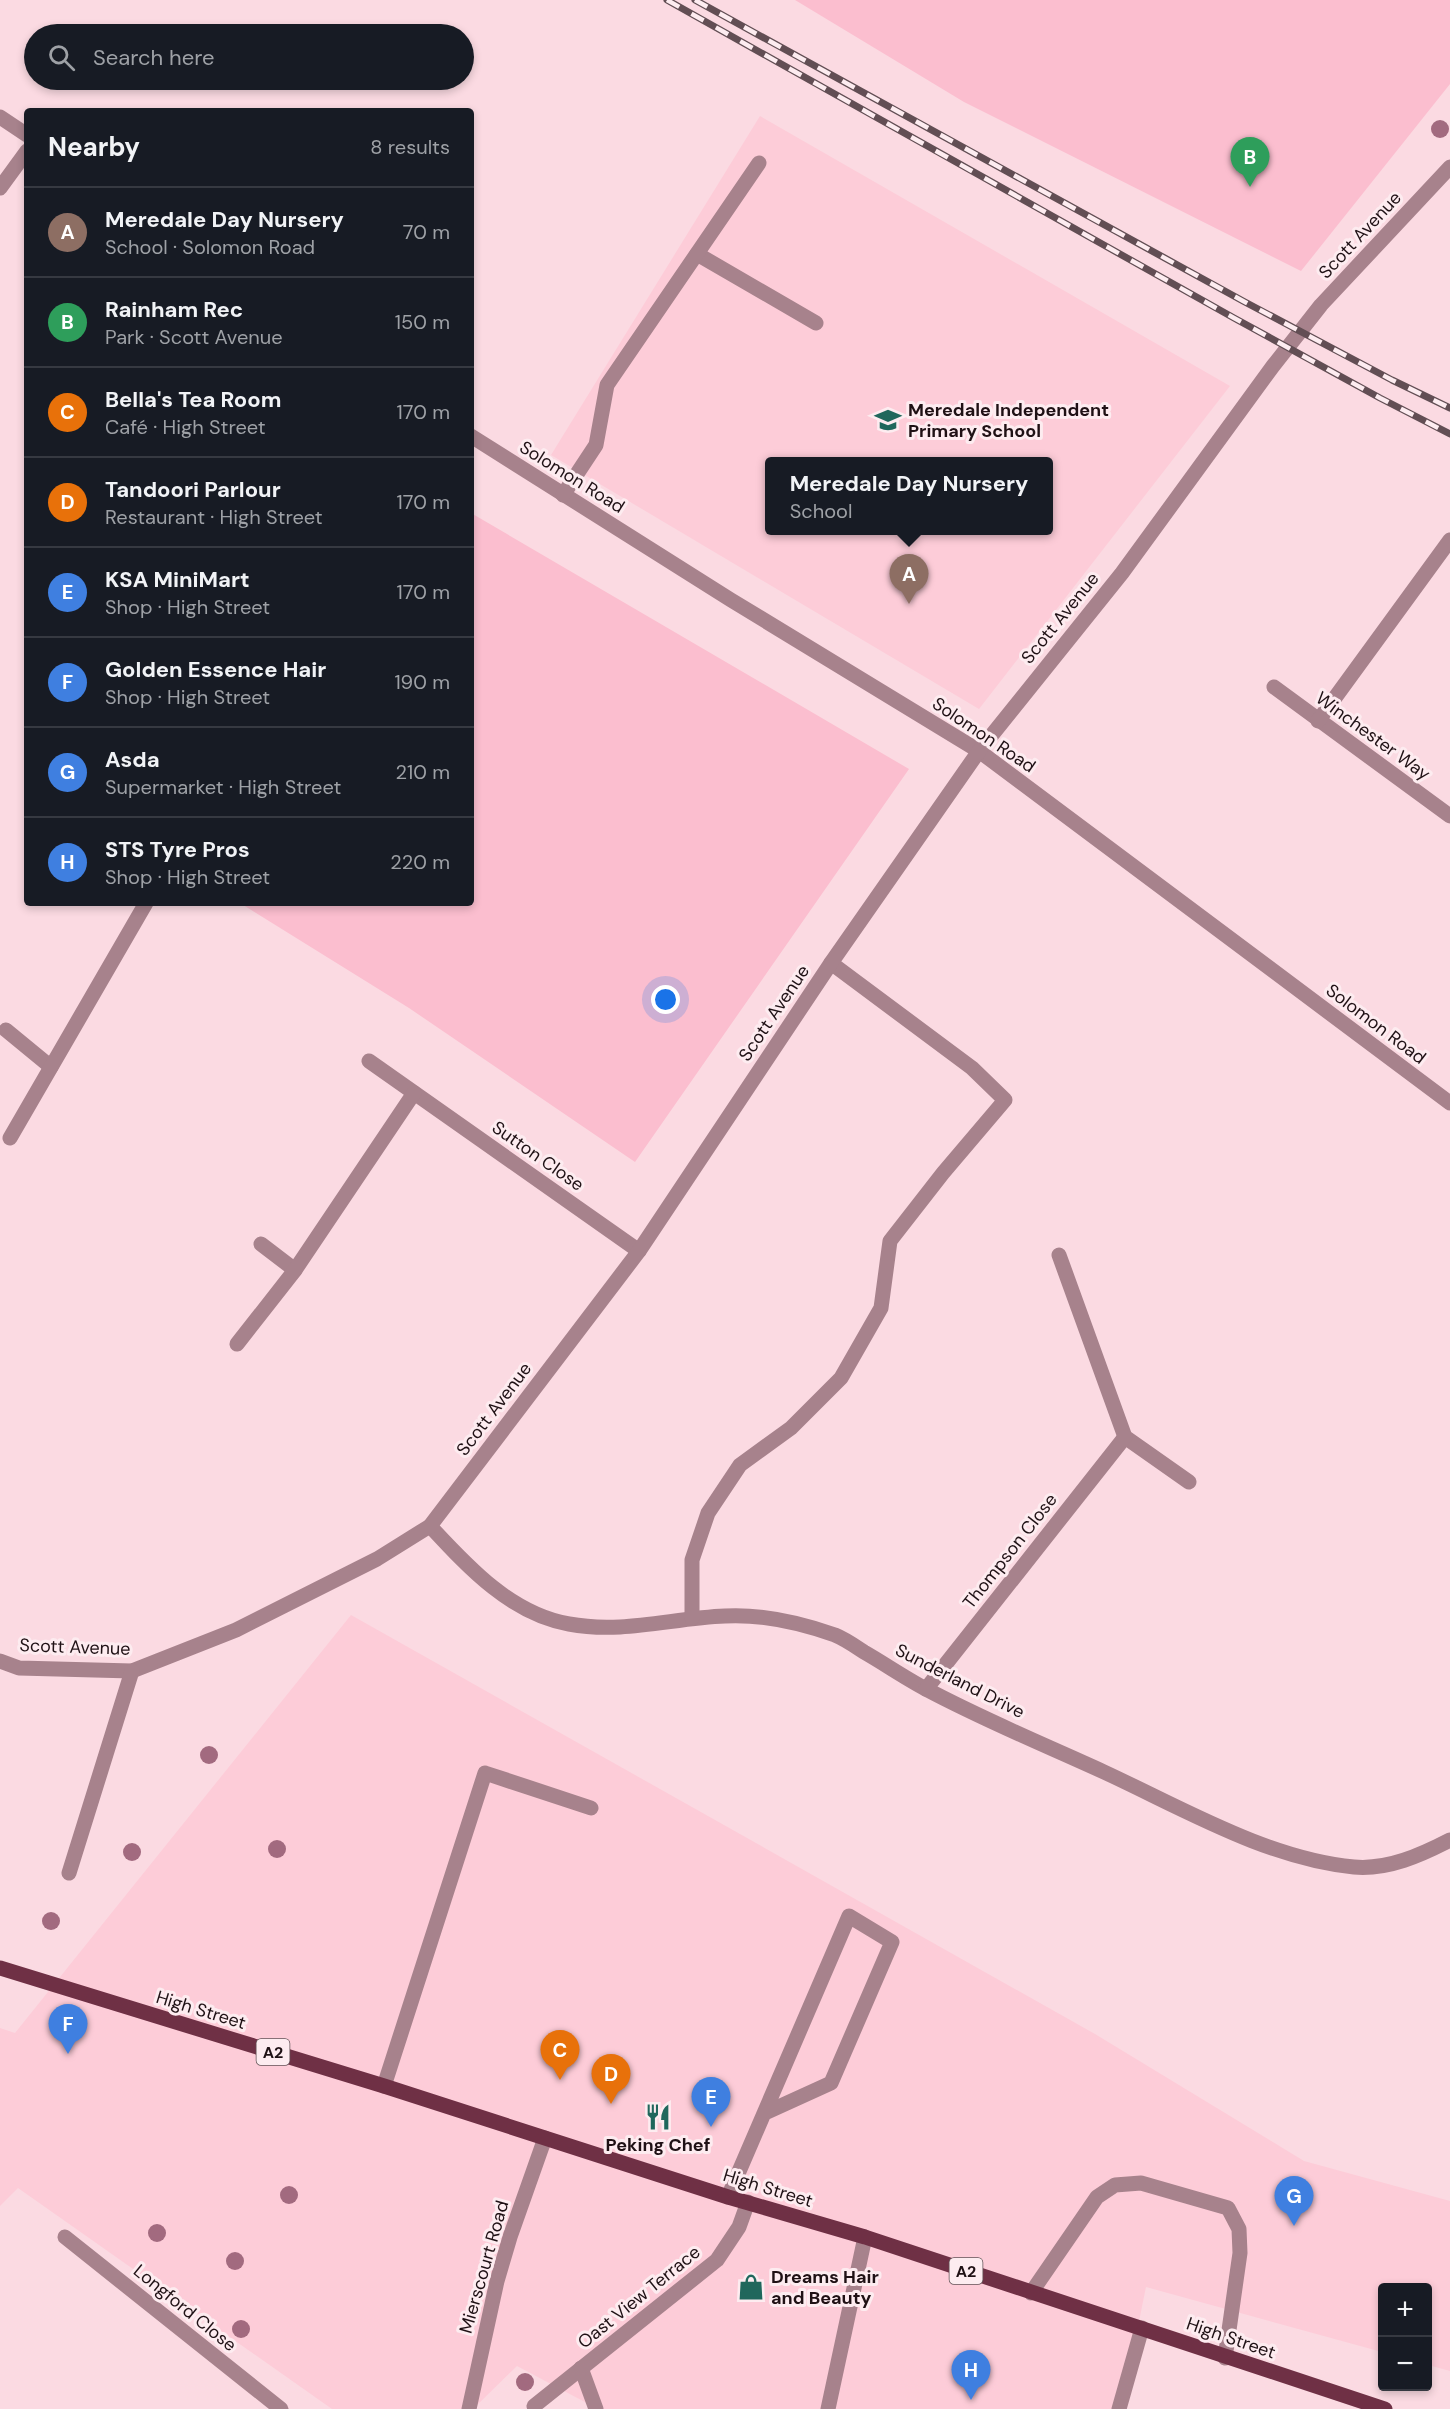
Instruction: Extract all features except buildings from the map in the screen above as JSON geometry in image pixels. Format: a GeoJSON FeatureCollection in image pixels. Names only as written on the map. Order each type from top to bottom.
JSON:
{"type":"FeatureCollection","features":[{"type":"Feature","properties":{"kind":"main road","name":"High Street"},"geometry":{"type":"LineString","coordinates":[[0,1968],[384,2086],[728,2197],[865,2237],[1142,2328],[1225,2358],[1385,2409]]}},
{"type":"Feature","properties":{"kind":"street"},"geometry":{"type":"LineString","coordinates":[[0,117],[24,133]]}},
{"type":"Feature","properties":{"kind":"street"},"geometry":{"type":"LineString","coordinates":[[0,188],[24,155]]}},
{"type":"Feature","properties":{"kind":"street"},"geometry":{"type":"LineString","coordinates":[[563,495],[596,445],[607,385],[759,163]]}},
{"type":"Feature","properties":{"kind":"street","name":"Scott Avenue"},"geometry":{"type":"LineString","coordinates":[[0,1661],[19,1668],[132,1671],[236,1630],[377,1559],[430,1526],[639,1251],[831,963],[979,751],[1122,573],[1273,366],[1321,305],[1450,167]]}},
{"type":"Feature","properties":{"kind":"street"},"geometry":{"type":"LineString","coordinates":[[697,254],[816,323]]}},
{"type":"Feature","properties":{"kind":"street","name":"Solomon Road"},"geometry":{"type":"LineString","coordinates":[[474,438],[979,751],[1450,1103]]}},
{"type":"Feature","properties":{"kind":"street"},"geometry":{"type":"LineString","coordinates":[[1318,721],[1450,540]]}},
{"type":"Feature","properties":{"kind":"street","name":"Winchester Way"},"geometry":{"type":"LineString","coordinates":[[1274,687],[1450,816]]}},
{"type":"Feature","properties":{"kind":"street"},"geometry":{"type":"LineString","coordinates":[[10,1138],[144,906]]}},
{"type":"Feature","properties":{"kind":"street"},"geometry":{"type":"LineString","coordinates":[[692,1618],[692,1560],[708,1513],[740,1465],[791,1428],[841,1378],[881,1308],[890,1241],[943,1173],[1005,1100],[972,1068],[831,963]]}},
{"type":"Feature","properties":{"kind":"street"},"geometry":{"type":"LineString","coordinates":[[6,1030],[51,1067]]}},
{"type":"Feature","properties":{"kind":"street","name":"Sutton Close"},"geometry":{"type":"LineString","coordinates":[[369,1061],[639,1251]]}},
{"type":"Feature","properties":{"kind":"street"},"geometry":{"type":"LineString","coordinates":[[237,1344],[295,1270],[414,1093]]}},
{"type":"Feature","properties":{"kind":"street"},"geometry":{"type":"LineString","coordinates":[[261,1244],[295,1270]]}},
{"type":"Feature","properties":{"kind":"street"},"geometry":{"type":"LineString","coordinates":[[1059,1255],[1125,1437],[1189,1482]]}},
{"type":"Feature","properties":{"kind":"street","name":"Thompson Close"},"geometry":{"type":"LineString","coordinates":[[926,1689],[1125,1437]]}},
{"type":"Feature","properties":{"kind":"street","name":"Sunderland Drive"},"geometry":{"type":"LineString","coordinates":[[430,1526],[473,1572],[506,1597],[567,1624],[604,1628],[642,1627],[692,1618],[728,1615],[766,1618],[839,1636],[926,1689],[1247,1839],[1311,1860],[1357,1867],[1389,1864],[1423,1854],[1450,1840]]}},
{"type":"Feature","properties":{"kind":"street"},"geometry":{"type":"LineString","coordinates":[[69,1873],[132,1671]]}},
{"type":"Feature","properties":{"kind":"street"},"geometry":{"type":"LineString","coordinates":[[384,2086],[485,1773],[591,1808]]}},
{"type":"Feature","properties":{"kind":"street"},"geometry":{"type":"LineString","coordinates":[[728,2197],[849,1916],[892,1942],[831,2083],[765,2114]]}},
{"type":"Feature","properties":{"kind":"street","name":"Mierscourt Road"},"geometry":{"type":"LineString","coordinates":[[469,2409],[497,2281],[545,2138]]}},
{"type":"Feature","properties":{"kind":"street"},"geometry":{"type":"LineString","coordinates":[[1031,2293],[1097,2197],[1115,2185],[1142,2183],[1228,2208],[1239,2229],[1240,2253],[1225,2358]]}},
{"type":"Feature","properties":{"kind":"street","name":"Oast View Terrace"},"geometry":{"type":"LineString","coordinates":[[534,2406],[717,2260],[739,2227],[747,2202]]}},
{"type":"Feature","properties":{"kind":"street","name":"Longford Close"},"geometry":{"type":"LineString","coordinates":[[65,2237],[281,2409]]}},
{"type":"Feature","properties":{"kind":"street"},"geometry":{"type":"LineString","coordinates":[[828,2409],[865,2237]]}},
{"type":"Feature","properties":{"kind":"street"},"geometry":{"type":"LineString","coordinates":[[1119,2409],[1142,2328]]}},
{"type":"Feature","properties":{"kind":"street"},"geometry":{"type":"LineString","coordinates":[[581,2368],[596,2409]]}},
{"type":"Feature","properties":{"kind":"shaded area"},"geometry":{"type":"Polygon","coordinates":[[[795,0],[1450,0],[1450,84],[1301,271],[964,102],[795,0]]]}},
{"type":"Feature","properties":{"kind":"shaded area","name":"Meredale Independent Primary School"},"geometry":{"type":"Polygon","coordinates":[[[760,116],[1230,386],[979,709],[551,455],[760,116]]]}},
{"type":"Feature","properties":{"kind":"shaded area"},"geometry":{"type":"Polygon","coordinates":[[[474,515],[909,769],[635,1162],[409,1008],[245,906],[474,906],[474,515]]]}},
{"type":"Feature","properties":{"kind":"shaded area"},"geometry":{"type":"Polygon","coordinates":[[[351,1615],[1095,2034],[1304,2161],[1450,2201],[1450,2371],[1432,2366],[1432,2283],[1378,2283],[1378,2351],[1146,2287],[1121,2409],[598,2409],[517,2366],[473,2409],[332,2409],[18,2188],[0,2206],[0,2028],[15,2033],[351,1615]]]}},
{"type":"Feature","properties":{"kind":"railway"},"geometry":{"type":"LineString","coordinates":[[667,0],[1234,318],[1450,434]]}},
{"type":"Feature","properties":{"kind":"railway"},"geometry":{"type":"LineString","coordinates":[[695,0],[1243,301],[1450,408]]}},
{"type":"Feature","properties":{"kind":"place","name":"Rainham Rec"},"geometry":{"type":"Point","coordinates":[1250,187]}},
{"type":"Feature","properties":{"kind":"place","name":"Meredale Independent Primary School"},"geometry":{"type":"Point","coordinates":[888,420]}},
{"type":"Feature","properties":{"kind":"place","name":"Meredale Day Nursery"},"geometry":{"type":"Point","coordinates":[909,604]}},
{"type":"Feature","properties":{"kind":"place","name":"Golden Essence Hair"},"geometry":{"type":"Point","coordinates":[68,2054]}},
{"type":"Feature","properties":{"kind":"place","name":"Bella's Tea Room"},"geometry":{"type":"Point","coordinates":[560,2080]}},
{"type":"Feature","properties":{"kind":"place","name":"Tandoori Parlour"},"geometry":{"type":"Point","coordinates":[611,2104]}},
{"type":"Feature","properties":{"kind":"place","name":"Peking Chef"},"geometry":{"type":"Point","coordinates":[658,2117]}},
{"type":"Feature","properties":{"kind":"place","name":"KSA MiniMart"},"geometry":{"type":"Point","coordinates":[711,2127]}},
{"type":"Feature","properties":{"kind":"place","name":"Asda"},"geometry":{"type":"Point","coordinates":[1294,2226]}},
{"type":"Feature","properties":{"kind":"place","name":"Dreams Hair and Beauty"},"geometry":{"type":"Point","coordinates":[751,2287]}},
{"type":"Feature","properties":{"kind":"place","name":"STS Tyre Pros"},"geometry":{"type":"Point","coordinates":[971,2400]}}]}
